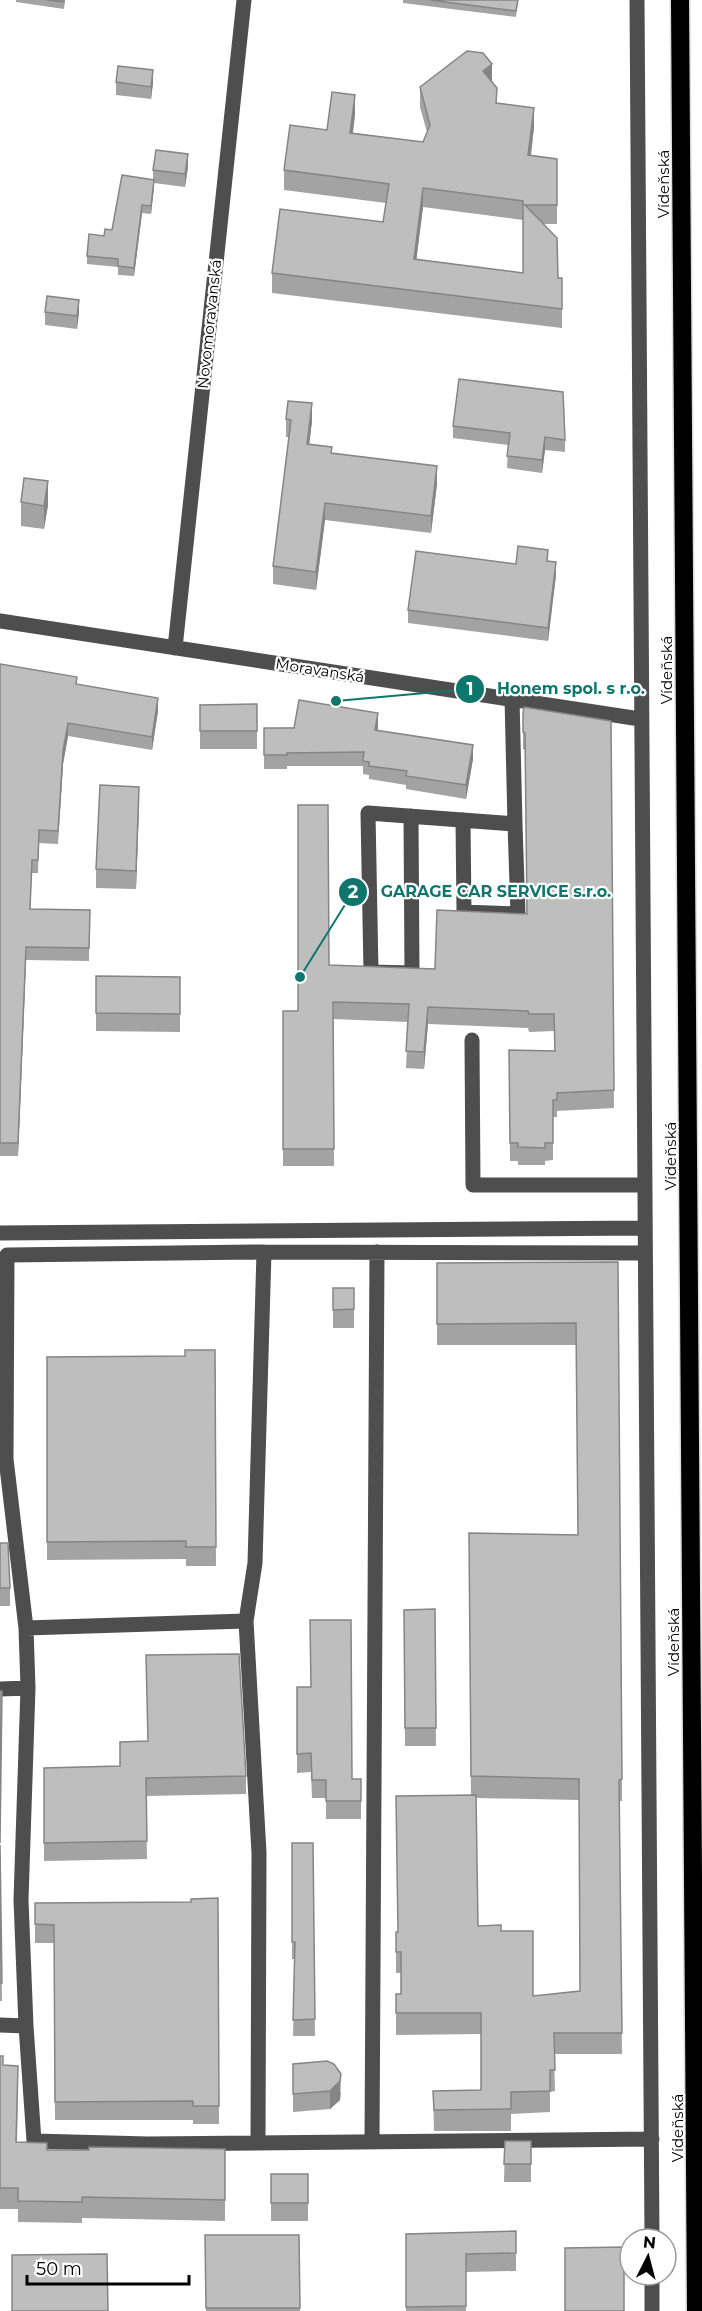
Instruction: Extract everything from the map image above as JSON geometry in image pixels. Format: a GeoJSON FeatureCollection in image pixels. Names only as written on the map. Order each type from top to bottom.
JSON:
{"type":"FeatureCollection","features":[{"type":"Feature","properties":{"kind":"highway","name":"Vídeňská"},"geometry":{"type":"LineString","coordinates":[[680,0],[696,2311]]}},
{"type":"Feature","properties":{"kind":"street","name":"Novomoravanská"},"geometry":{"type":"LineString","coordinates":[[175,648],[244,0]]}},
{"type":"Feature","properties":{"kind":"street","name":"Vídeňská"},"geometry":{"type":"LineString","coordinates":[[637,0],[643,1185],[652,2227]]}},
{"type":"Feature","properties":{"kind":"street","name":"Moravanská"},"geometry":{"type":"LineString","coordinates":[[0,621],[640,719]]}},
{"type":"Feature","properties":{"kind":"street"},"geometry":{"type":"LineString","coordinates":[[463,820],[464,912],[518,914],[512,698]]}},
{"type":"Feature","properties":{"kind":"street"},"geometry":{"type":"LineString","coordinates":[[411,816],[412,973],[371,972],[368,813],[411,816],[515,824]]}},
{"type":"Feature","properties":{"kind":"street"},"geometry":{"type":"LineString","coordinates":[[472,1040],[473,1185],[643,1185]]}},
{"type":"Feature","properties":{"kind":"street"},"geometry":{"type":"LineString","coordinates":[[0,1233],[644,1228]]}},
{"type":"Feature","properties":{"kind":"street"},"geometry":{"type":"LineString","coordinates":[[644,1253],[264,1252],[7,1255],[6,1459],[27,1628],[28,1688],[21,1900],[34,2141],[148,2144],[652,2139]]}},
{"type":"Feature","properties":{"kind":"street"},"geometry":{"type":"LineString","coordinates":[[258,2142],[259,1853],[246,1621],[255,1563],[264,1252]]}},
{"type":"Feature","properties":{"kind":"street"},"geometry":{"type":"LineString","coordinates":[[372,2142],[377,1252]]}},
{"type":"Feature","properties":{"kind":"street"},"geometry":{"type":"LineString","coordinates":[[27,1628],[246,1621]]}},
{"type":"Feature","properties":{"kind":"street"},"geometry":{"type":"LineString","coordinates":[[0,1689],[28,1688]]}},
{"type":"Feature","properties":{"kind":"street"},"geometry":{"type":"LineString","coordinates":[[0,2025],[26,2026]]}},
{"type":"Feature","properties":{"kind":"street"},"geometry":{"type":"LineString","coordinates":[[652,2287],[652,2311]]}},
{"type":"Feature","properties":{"kind":"building"},"geometry":{"type":"Polygon","coordinates":[[[430,0],[518,0],[516,11],[430,0]]]}},
{"type":"Feature","properties":{"kind":"building"},"geometry":{"type":"Polygon","coordinates":[[[467,51],[483,53],[492,64],[483,71],[497,88],[496,103],[534,108],[528,155],[557,159],[557,205],[525,205],[557,238],[558,278],[562,278],[562,309],[272,273],[280,209],[383,222],[389,184],[284,170],[290,125],[327,130],[332,92],[355,95],[350,133],[423,142],[430,125],[420,87],[467,51]],[[423,188],[414,259],[523,273],[523,201],[423,188]]]}},
{"type":"Feature","properties":{"kind":"building"},"geometry":{"type":"Polygon","coordinates":[[[118,66],[153,70],[151,87],[116,82],[118,66]]]}},
{"type":"Feature","properties":{"kind":"building"},"geometry":{"type":"Polygon","coordinates":[[[156,150],[188,154],[185,174],[153,170],[156,150]]]}},
{"type":"Feature","properties":{"kind":"building"},"geometry":{"type":"Polygon","coordinates":[[[122,175],[154,180],[151,206],[142,205],[134,268],[118,266],[118,259],[87,256],[89,234],[104,236],[105,229],[112,230],[122,175]]]}},
{"type":"Feature","properties":{"kind":"building"},"geometry":{"type":"Polygon","coordinates":[[[47,296],[79,300],[77,316],[45,312],[47,296]]]}},
{"type":"Feature","properties":{"kind":"building"},"geometry":{"type":"Polygon","coordinates":[[[459,379],[563,392],[565,440],[545,437],[542,460],[507,456],[510,433],[453,426],[459,379]]]}},
{"type":"Feature","properties":{"kind":"building"},"geometry":{"type":"Polygon","coordinates":[[[288,401],[312,403],[307,444],[332,447],[331,453],[437,466],[431,516],[325,503],[316,572],[273,566],[291,420],[286,419],[288,401]]]}},
{"type":"Feature","properties":{"kind":"building"},"geometry":{"type":"Polygon","coordinates":[[[24,478],[48,481],[44,506],[21,502],[24,478]]]}},
{"type":"Feature","properties":{"kind":"building"},"geometry":{"type":"Polygon","coordinates":[[[518,546],[548,550],[547,561],[556,562],[548,628],[408,610],[416,551],[516,564],[518,546]]]}},
{"type":"Feature","properties":{"kind":"building"},"geometry":{"type":"Polygon","coordinates":[[[0,664],[77,677],[76,684],[158,698],[152,737],[68,723],[63,751],[58,831],[39,830],[38,860],[32,860],[30,909],[90,910],[89,948],[26,947],[18,1143],[0,1143],[0,664]]]}},
{"type":"Feature","properties":{"kind":"building"},"geometry":{"type":"Polygon","coordinates":[[[299,700],[378,713],[375,730],[473,745],[466,785],[406,776],[407,771],[369,766],[369,762],[363,761],[364,752],[264,755],[264,728],[294,728],[299,700]]]}},
{"type":"Feature","properties":{"kind":"building"},"geometry":{"type":"Polygon","coordinates":[[[257,704],[257,731],[200,731],[200,705],[257,704]]]}},
{"type":"Feature","properties":{"kind":"building"},"geometry":{"type":"Polygon","coordinates":[[[524,707],[611,721],[614,1090],[557,1093],[557,1100],[553,1100],[553,1143],[545,1143],[545,1148],[518,1147],[518,1143],[510,1143],[509,1050],[555,1051],[554,1014],[428,1007],[424,1052],[406,1051],[409,1004],[333,1002],[334,1149],[283,1149],[283,1011],[298,1011],[298,805],[328,805],[329,965],[435,969],[437,910],[527,914],[524,707]]]}},
{"type":"Feature","properties":{"kind":"building"},"geometry":{"type":"Polygon","coordinates":[[[100,785],[139,787],[136,871],[96,869],[100,785]]]}},
{"type":"Feature","properties":{"kind":"building"},"geometry":{"type":"Polygon","coordinates":[[[96,976],[180,977],[180,1014],[96,1013],[96,976]]]}},
{"type":"Feature","properties":{"kind":"building"},"geometry":{"type":"Polygon","coordinates":[[[618,1262],[622,2033],[554,2033],[555,2070],[550,2070],[550,2091],[511,2092],[511,2109],[434,2110],[433,2091],[481,2090],[481,2013],[396,2013],[396,1994],[401,1994],[401,1952],[396,1952],[396,1932],[398,1932],[396,1796],[476,1795],[478,1926],[501,1925],[501,1931],[533,1931],[533,1996],[580,1991],[579,1779],[471,1776],[469,1533],[578,1535],[576,1323],[437,1324],[437,1263],[618,1262]]]}},
{"type":"Feature","properties":{"kind":"building"},"geometry":{"type":"Polygon","coordinates":[[[333,1288],[354,1288],[354,1309],[333,1310],[333,1288]]]}},
{"type":"Feature","properties":{"kind":"building"},"geometry":{"type":"Polygon","coordinates":[[[185,1350],[215,1350],[216,1547],[186,1547],[186,1541],[47,1542],[47,1357],[185,1356],[185,1350]]]}},
{"type":"Feature","properties":{"kind":"building"},"geometry":{"type":"Polygon","coordinates":[[[0,1543],[8,1543],[10,1588],[0,1588],[0,1543]]]}},
{"type":"Feature","properties":{"kind":"building"},"geometry":{"type":"Polygon","coordinates":[[[435,1609],[436,1728],[405,1728],[404,1610],[435,1609]]]}},
{"type":"Feature","properties":{"kind":"building"},"geometry":{"type":"Polygon","coordinates":[[[310,1620],[351,1620],[352,1779],[361,1779],[361,1801],[326,1801],[326,1780],[312,1780],[311,1753],[297,1754],[297,1687],[311,1687],[310,1620]]]}},
{"type":"Feature","properties":{"kind":"building"},"geometry":{"type":"Polygon","coordinates":[[[239,1654],[246,1776],[146,1778],[147,1841],[44,1843],[44,1768],[120,1766],[120,1742],[148,1741],[146,1655],[239,1654]]]}},
{"type":"Feature","properties":{"kind":"building"},"geometry":{"type":"Polygon","coordinates":[[[0,1691],[2,1691],[0,1843],[0,1691]]]}},
{"type":"Feature","properties":{"kind":"building"},"geometry":{"type":"Polygon","coordinates":[[[292,1843],[313,1843],[315,2019],[293,2020],[295,1942],[292,1942],[292,1843]]]}},
{"type":"Feature","properties":{"kind":"building"},"geometry":{"type":"Polygon","coordinates":[[[0,1845],[2,1983],[0,1983],[0,1845]]]}},
{"type":"Feature","properties":{"kind":"building"},"geometry":{"type":"Polygon","coordinates":[[[218,1898],[219,2106],[193,2106],[193,2101],[55,2102],[54,1925],[35,1924],[35,1903],[191,1902],[191,1899],[218,1898]]]}},
{"type":"Feature","properties":{"kind":"building"},"geometry":{"type":"Polygon","coordinates":[[[0,2056],[3,2056],[3,2065],[18,2066],[16,2142],[47,2143],[47,2150],[89,2150],[89,2147],[225,2149],[225,2200],[82,2197],[82,2202],[18,2201],[18,2188],[0,2188],[0,2056]]]}},
{"type":"Feature","properties":{"kind":"building"},"geometry":{"type":"Polygon","coordinates":[[[327,2061],[334,2064],[341,2074],[340,2081],[330,2091],[293,2094],[293,2064],[327,2061]]]}},
{"type":"Feature","properties":{"kind":"building"},"geometry":{"type":"Polygon","coordinates":[[[505,2141],[531,2141],[531,2164],[504,2164],[505,2141]]]}},
{"type":"Feature","properties":{"kind":"building"},"geometry":{"type":"Polygon","coordinates":[[[271,2174],[308,2174],[308,2203],[271,2203],[271,2174]]]}},
{"type":"Feature","properties":{"kind":"building"},"geometry":{"type":"Polygon","coordinates":[[[516,2231],[516,2253],[466,2254],[466,2306],[406,2307],[406,2234],[516,2231]]]}},
{"type":"Feature","properties":{"kind":"building"},"geometry":{"type":"Polygon","coordinates":[[[205,2235],[299,2235],[300,2308],[206,2308],[205,2235]]]}},
{"type":"Feature","properties":{"kind":"building"},"geometry":{"type":"Polygon","coordinates":[[[618,2247],[618,2287],[624,2287],[624,2311],[565,2311],[565,2248],[618,2247]]]}},
{"type":"Feature","properties":{"kind":"building"},"geometry":{"type":"Polygon","coordinates":[[[107,2254],[108,2311],[12,2311],[12,2255],[107,2254]]]}},
{"type":"Feature","properties":{"kind":"place","name":"Honem spol. s r.o."},"geometry":{"type":"Point","coordinates":[336,701]}},
{"type":"Feature","properties":{"kind":"place","name":"GARAGE CAR SERVICE s.r.o."},"geometry":{"type":"Point","coordinates":[300,977]}}]}
